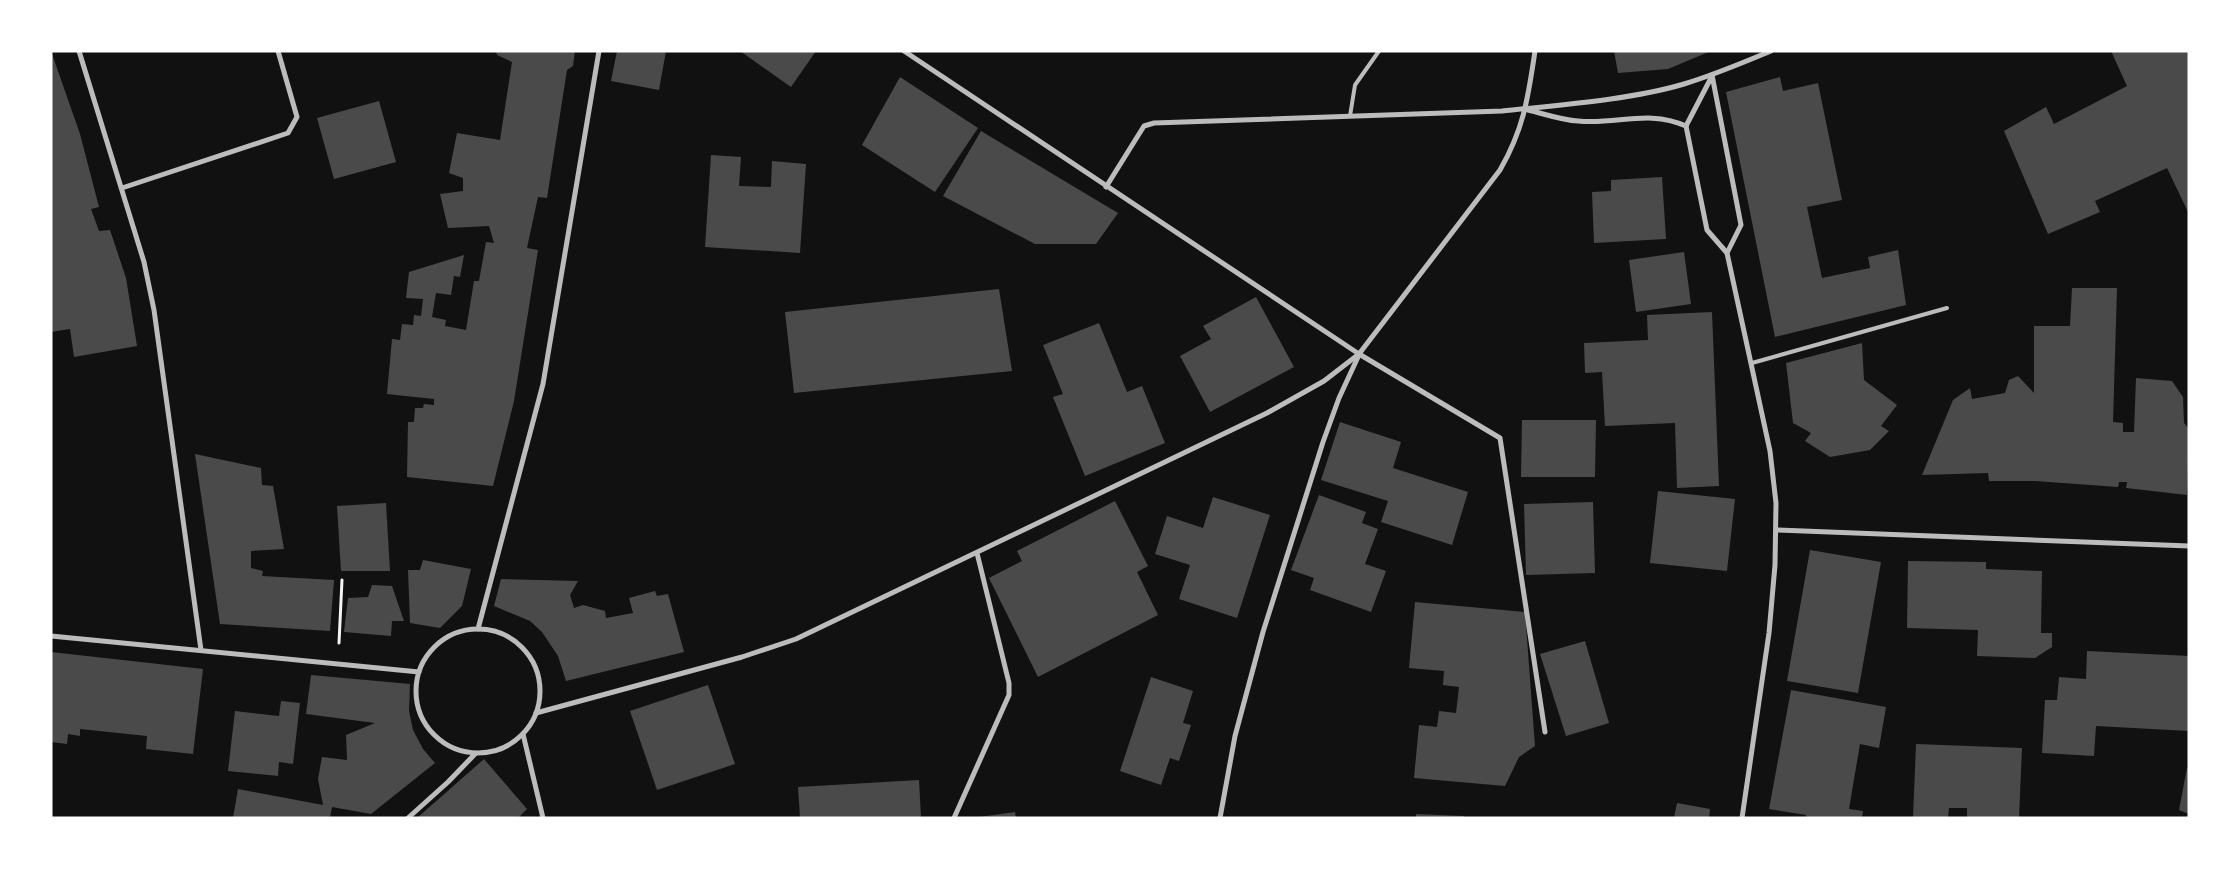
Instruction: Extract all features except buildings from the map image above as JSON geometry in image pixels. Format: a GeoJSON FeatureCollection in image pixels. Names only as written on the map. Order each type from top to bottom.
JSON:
{"type":"FeatureCollection","features":[{"type":"Feature","properties":{"kind":"street"},"geometry":{"type":"LineString","coordinates":[[79,51],[144,262],[154,310],[201,650]]}},
{"type":"Feature","properties":{"kind":"street"},"geometry":{"type":"LineString","coordinates":[[122,188],[288,132],[297,117],[278,51]]}},
{"type":"Feature","properties":{"kind":"street"},"geometry":{"type":"LineString","coordinates":[[478,629],[543,384],[599,51]]}},
{"type":"Feature","properties":{"kind":"street"},"geometry":{"type":"LineString","coordinates":[[904,51],[1359,354],[1500,438],[1545,732]]}},
{"type":"Feature","properties":{"kind":"street"},"geometry":{"type":"LineString","coordinates":[[1220,818],[1235,736],[1263,632],[1338,398],[1359,354],[1500,170],[1518,136],[1525,109],[1535,51]]}},
{"type":"Feature","properties":{"kind":"street"},"geometry":{"type":"LineString","coordinates":[[1106,187],[1144,126],[1154,123],[1525,109],[1626,96],[1683,84],[1712,75],[1771,51]]}},
{"type":"Feature","properties":{"kind":"street"},"geometry":{"type":"LineString","coordinates":[[1712,75],[1686,126],[1708,230],[1727,253],[1752,363],[1774,477],[1777,530],[1769,633],[1742,818]]}},
{"type":"Feature","properties":{"kind":"street"},"geometry":{"type":"LineString","coordinates":[[1712,75],[1741,225],[1727,253]]}},
{"type":"Feature","properties":{"kind":"street"},"geometry":{"type":"LineString","coordinates":[[1525,109],[1578,121],[1640,117],[1662,118],[1686,126]]}},
{"type":"Feature","properties":{"kind":"street"},"geometry":{"type":"LineString","coordinates":[[536,713],[742,657],[796,639],[1267,413],[1324,381],[1359,354]]}},
{"type":"Feature","properties":{"kind":"street"},"geometry":{"type":"LineString","coordinates":[[1777,530],[2189,546]]}},
{"type":"Feature","properties":{"kind":"street"},"geometry":{"type":"LineString","coordinates":[[954,818],[1009,695],[1009,683],[977,553]]}},
{"type":"Feature","properties":{"kind":"street"},"geometry":{"type":"LineString","coordinates":[[478,629],[500,633],[511,638],[529,655],[537,672],[540,689],[536,713],[523,734],[511,744],[499,750],[474,754],[451,747],[431,732],[424,722],[418,704],[417,685],[419,672],[424,662],[440,642],[462,631],[478,629]]}},
{"type":"Feature","properties":{"kind":"street"},"geometry":{"type":"LineString","coordinates":[[51,636],[419,672]]}},
{"type":"Feature","properties":{"kind":"street"},"geometry":{"type":"LineString","coordinates":[[523,734],[543,818]]}},
{"type":"Feature","properties":{"kind":"street"},"geometry":{"type":"LineString","coordinates":[[408,818],[448,782],[474,754]]}},
{"type":"Feature","properties":{"kind":"lane"},"geometry":{"type":"LineString","coordinates":[[1350,116],[1355,85],[1379,51]]}},
{"type":"Feature","properties":{"kind":"lane"},"geometry":{"type":"LineString","coordinates":[[1752,363],[1947,308]]}},
{"type":"Feature","properties":{"kind":"path"},"geometry":{"type":"LineString","coordinates":[[338,664],[342,580]]}}]}
